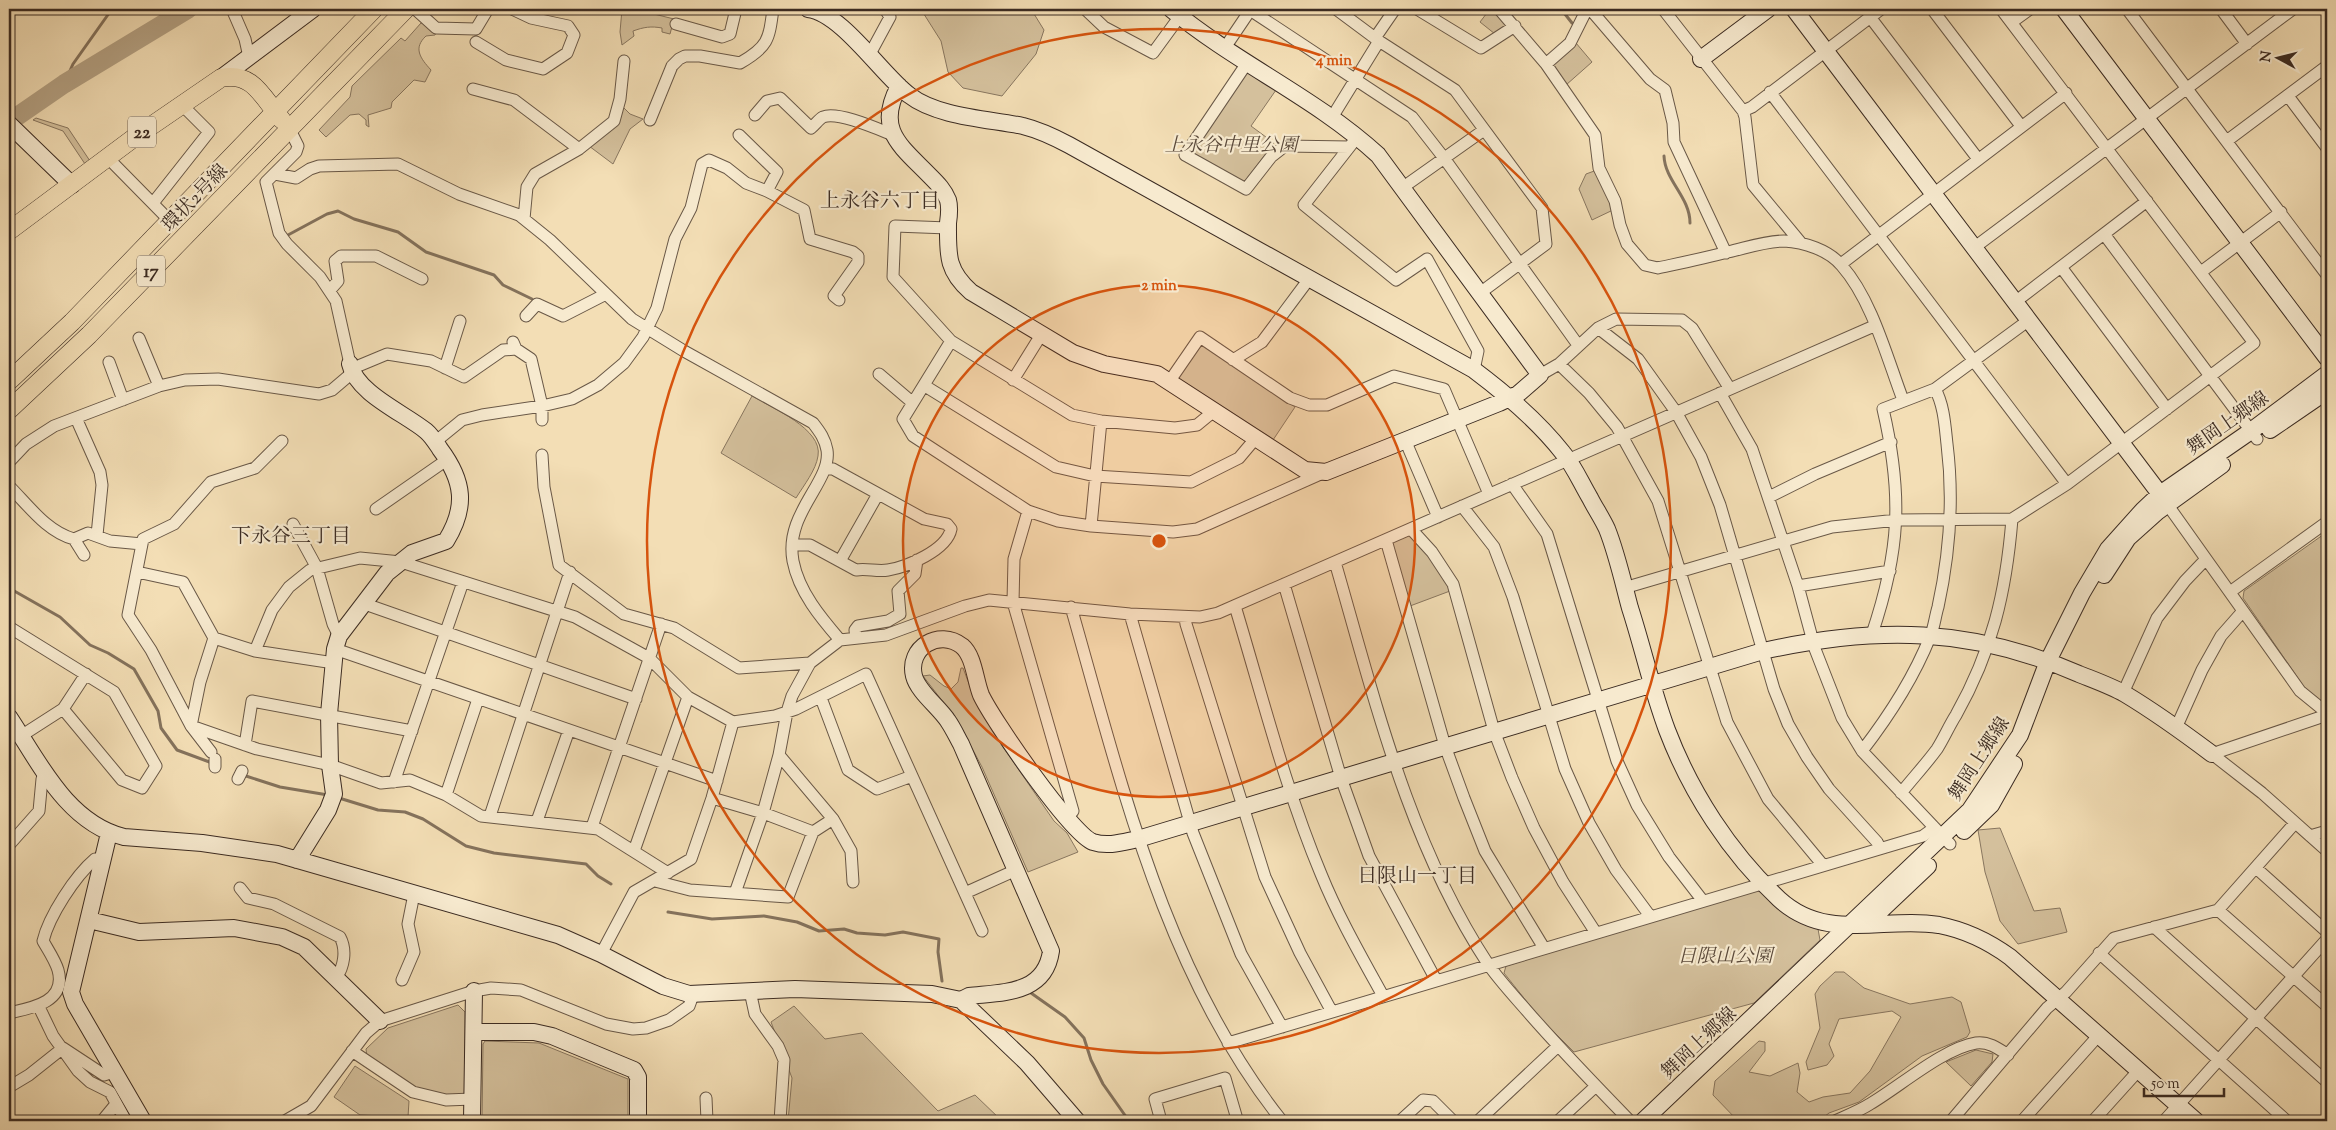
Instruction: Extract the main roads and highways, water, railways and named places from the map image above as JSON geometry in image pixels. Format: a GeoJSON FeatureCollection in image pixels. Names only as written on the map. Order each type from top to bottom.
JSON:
{"type":"FeatureCollection","features":[{"type":"Feature","properties":{"kind":"main road","name":"環状2号線"},"geometry":{"type":"LineString","coordinates":[[9,381],[67,327],[374,9]]}},
{"type":"Feature","properties":{"kind":"main road","name":"環状2号線"},"geometry":{"type":"LineString","coordinates":[[9,410],[89,335],[288,128],[406,9]]}},
{"type":"Feature","properties":{"kind":"main road","name":"22"},"geometry":{"type":"LineString","coordinates":[[9,231],[221,78],[237,76],[253,84],[275,112]]}},
{"type":"Feature","properties":{"kind":"main road"},"geometry":{"type":"LineString","coordinates":[[275,112],[288,128]]}},
{"type":"Feature","properties":{"kind":"waterway"},"geometry":{"type":"LineString","coordinates":[[64,84],[73,64],[112,9]]}},
{"type":"Feature","properties":{"kind":"waterway"},"geometry":{"type":"LineString","coordinates":[[9,122],[64,84],[188,9]]}},
{"type":"Feature","properties":{"kind":"waterway"},"geometry":{"type":"LineString","coordinates":[[1561,9],[1572,23]]}},
{"type":"Feature","properties":{"kind":"waterway"},"geometry":{"type":"LineString","coordinates":[[1664,156],[1668,173],[1686,205],[1690,223]]}},
{"type":"Feature","properties":{"kind":"waterway"},"geometry":{"type":"LineString","coordinates":[[288,235],[327,214],[338,211],[354,219],[398,232],[426,252],[494,275],[503,285],[532,299]]}},
{"type":"Feature","properties":{"kind":"waterway"},"geometry":{"type":"LineString","coordinates":[[9,588],[60,617],[90,645],[108,653],[134,669],[158,711],[161,728],[177,750],[212,763]]}},
{"type":"Feature","properties":{"kind":"waterway"},"geometry":{"type":"LineString","coordinates":[[246,776],[280,787],[328,795]]}},
{"type":"Feature","properties":{"kind":"waterway"},"geometry":{"type":"LineString","coordinates":[[339,798],[378,810],[405,812],[423,819],[466,846],[494,853],[586,864],[598,876],[611,884]]}},
{"type":"Feature","properties":{"kind":"waterway"},"geometry":{"type":"LineString","coordinates":[[668,912],[712,919],[764,916],[797,922],[819,931],[844,929],[857,933],[885,935],[903,932],[939,939],[938,952],[942,981]]}},
{"type":"Feature","properties":{"kind":"waterway"},"geometry":{"type":"LineString","coordinates":[[1031,993],[1065,1017],[1084,1038],[1091,1060],[1103,1084],[1129,1121]]}},
{"type":"Feature","properties":{"kind":"district","name":"上永谷六丁目"},"geometry":{"type":"Point","coordinates":[880,200]}},
{"type":"Feature","properties":{"kind":"district","name":"下永谷三丁目"},"geometry":{"type":"Point","coordinates":[291,535]}},
{"type":"Feature","properties":{"kind":"district","name":"日限山一丁目"},"geometry":{"type":"Point","coordinates":[1417,875]}},
{"type":"Feature","properties":{"kind":"park label","name":"上永谷中里公園"},"geometry":{"type":"Point","coordinates":[1231,144]}},
{"type":"Feature","properties":{"kind":"park label","name":"日限山公園"},"geometry":{"type":"Point","coordinates":[1725,955]}}]}
